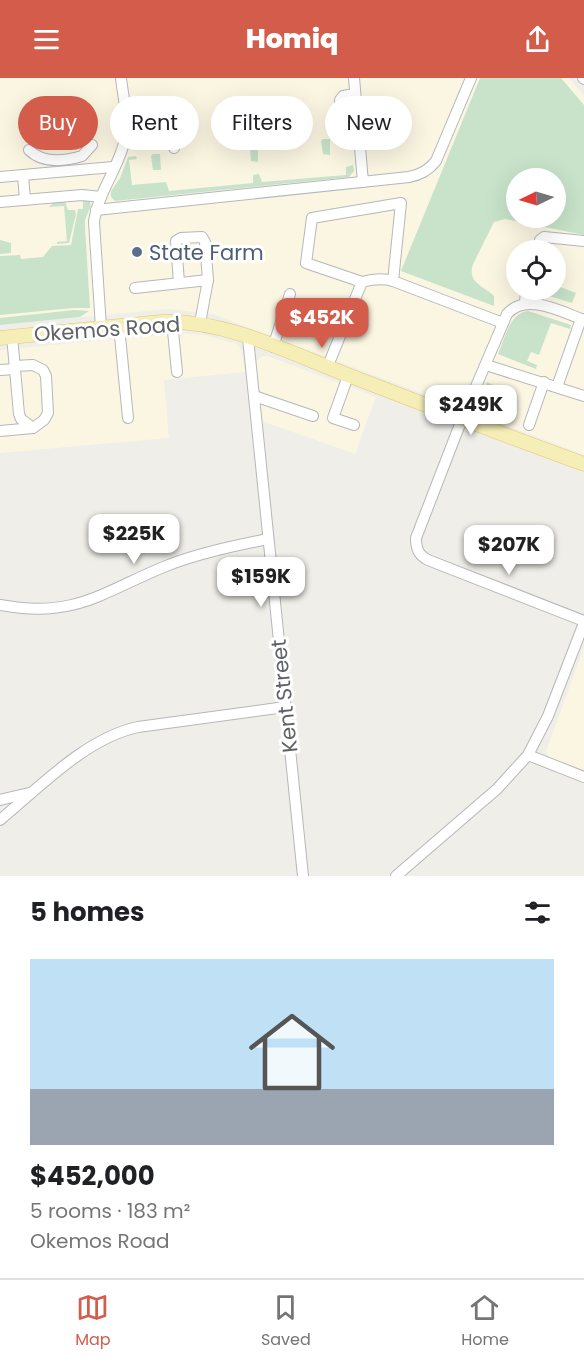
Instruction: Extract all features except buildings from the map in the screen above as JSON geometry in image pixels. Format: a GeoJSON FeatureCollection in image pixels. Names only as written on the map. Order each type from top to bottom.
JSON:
{"type":"FeatureCollection","features":[{"type":"Feature","properties":{"kind":"main road","name":"Okemos Road"},"geometry":{"type":"LineString","coordinates":[[6,337],[172,321],[200,323],[273,347],[584,464]]}},
{"type":"Feature","properties":{"kind":"street"},"geometry":{"type":"LineString","coordinates":[[121,78],[123,96]]}},
{"type":"Feature","properties":{"kind":"street"},"geometry":{"type":"LineString","coordinates":[[354,78],[363,182]]}},
{"type":"Feature","properties":{"kind":"street"},"geometry":{"type":"LineString","coordinates":[[96,210],[409,177],[428,169],[435,161],[471,78]]}},
{"type":"Feature","properties":{"kind":"street"},"geometry":{"type":"LineString","coordinates":[[343,96],[355,94]]}},
{"type":"Feature","properties":{"kind":"street"},"geometry":{"type":"LineString","coordinates":[[29,150],[36,156],[47,160],[79,158],[88,150]]}},
{"type":"Feature","properties":{"kind":"street"},"geometry":{"type":"LineString","coordinates":[[101,327],[94,236],[96,210],[120,150]]}},
{"type":"Feature","properties":{"kind":"street"},"geometry":{"type":"LineString","coordinates":[[0,177],[113,167]]}},
{"type":"Feature","properties":{"kind":"street"},"geometry":{"type":"LineString","coordinates":[[23,175],[25,200]]}},
{"type":"Feature","properties":{"kind":"street"},"geometry":{"type":"LineString","coordinates":[[0,202],[82,195],[101,198]]}},
{"type":"Feature","properties":{"kind":"street"},"geometry":{"type":"LineString","coordinates":[[393,281],[401,202],[312,218],[306,263],[362,282],[378,279],[393,281],[503,322]]}},
{"type":"Feature","properties":{"kind":"street"},"geometry":{"type":"LineString","coordinates":[[179,283],[175,244],[181,238],[200,236],[204,239],[208,280],[200,323]]}},
{"type":"Feature","properties":{"kind":"street"},"geometry":{"type":"LineString","coordinates":[[540,240],[544,237],[584,241]]}},
{"type":"Feature","properties":{"kind":"street"},"geometry":{"type":"LineString","coordinates":[[135,288],[208,280]]}},
{"type":"Feature","properties":{"kind":"street"},"geometry":{"type":"LineString","coordinates":[[327,368],[362,282]]}},
{"type":"Feature","properties":{"kind":"street"},"geometry":{"type":"LineString","coordinates":[[273,347],[290,294]]}},
{"type":"Feature","properties":{"kind":"street"},"geometry":{"type":"LineString","coordinates":[[396,876],[497,789],[528,755],[548,716],[584,622],[428,560],[417,548],[416,538],[462,419],[510,310],[525,303],[535,304],[582,320],[557,387]]}},
{"type":"Feature","properties":{"kind":"street"},"geometry":{"type":"LineString","coordinates":[[172,321],[177,372]]}},
{"type":"Feature","properties":{"kind":"street"},"geometry":{"type":"LineString","coordinates":[[119,326],[128,418]]}},
{"type":"Feature","properties":{"kind":"street"},"geometry":{"type":"LineString","coordinates":[[6,337],[15,368],[19,414],[21,419],[33,428]]}},
{"type":"Feature","properties":{"kind":"street","name":"Kent Street"},"geometry":{"type":"LineString","coordinates":[[248,338],[303,876]]}},
{"type":"Feature","properties":{"kind":"street"},"geometry":{"type":"LineString","coordinates":[[486,365],[536,382],[544,382],[583,394]]}},
{"type":"Feature","properties":{"kind":"street"},"geometry":{"type":"LineString","coordinates":[[0,370],[37,366],[43,370],[46,376],[48,414],[33,428],[0,431]]}},
{"type":"Feature","properties":{"kind":"street"},"geometry":{"type":"LineString","coordinates":[[348,376],[333,418],[354,425]]}},
{"type":"Feature","properties":{"kind":"street"},"geometry":{"type":"LineString","coordinates":[[529,425],[544,382]]}},
{"type":"Feature","properties":{"kind":"street"},"geometry":{"type":"LineString","coordinates":[[254,396],[313,416]]}},
{"type":"Feature","properties":{"kind":"street"},"geometry":{"type":"LineString","coordinates":[[0,605],[34,609],[73,606],[97,598],[187,558],[268,539]]}},
{"type":"Feature","properties":{"kind":"street"},"geometry":{"type":"LineString","coordinates":[[0,820],[91,746],[122,731],[285,707]]}},
{"type":"Feature","properties":{"kind":"street"},"geometry":{"type":"LineString","coordinates":[[528,755],[584,777]]}},
{"type":"Feature","properties":{"kind":"street"},"geometry":{"type":"LineString","coordinates":[[0,800],[33,793]]}},
{"type":"Feature","properties":{"kind":"shaded area"},"geometry":{"type":"Polygon","coordinates":[[[0,78],[569,78],[584,96],[584,455],[213,314],[168,309],[0,325],[0,78]]]}},
{"type":"Feature","properties":{"kind":"shaded area"},"geometry":{"type":"Polygon","coordinates":[[[177,333],[204,335],[237,344],[242,351],[245,372],[164,380],[169,438],[0,453],[0,350],[177,333]]]}},
{"type":"Feature","properties":{"kind":"shaded area"},"geometry":{"type":"Polygon","coordinates":[[[262,356],[268,356],[376,397],[355,454],[259,420],[255,362],[262,356]]]}},
{"type":"Feature","properties":{"kind":"shaded area"},"geometry":{"type":"Polygon","coordinates":[[[584,647],[584,772],[550,759],[546,751],[584,647]]]}},
{"type":"Feature","properties":{"kind":"green space"},"geometry":{"type":"Polygon","coordinates":[[[480,78],[561,78],[584,105],[584,235],[549,228],[566,228],[566,168],[506,168],[506,219],[494,222],[472,270],[474,280],[494,296],[494,306],[401,271],[480,78]]]}},
{"type":"Feature","properties":{"kind":"green space"},"geometry":{"type":"Polygon","coordinates":[[[325,139],[325,150],[330,150],[330,155],[323,154],[321,141],[325,139]]]}},
{"type":"Feature","properties":{"kind":"green space"},"geometry":{"type":"Polygon","coordinates":[[[250,150],[258,150],[258,162],[251,161],[250,150]]]}},
{"type":"Feature","properties":{"kind":"green space"},"geometry":{"type":"Polygon","coordinates":[[[160,154],[161,170],[153,170],[151,156],[160,154]]]}},
{"type":"Feature","properties":{"kind":"green space"},"geometry":{"type":"Polygon","coordinates":[[[136,156],[137,159],[129,160],[132,185],[166,182],[169,191],[253,183],[253,175],[259,174],[262,182],[346,175],[346,167],[353,165],[354,171],[349,177],[115,201],[111,197],[111,191],[120,178],[128,157],[136,156]]]}},
{"type":"Feature","properties":{"kind":"green space"},"geometry":{"type":"Polygon","coordinates":[[[83,200],[89,200],[91,205],[85,220],[90,308],[0,315],[0,256],[20,255],[21,259],[43,257],[52,246],[71,245],[78,209],[83,209],[83,200]]]}},
{"type":"Feature","properties":{"kind":"green space"},"geometry":{"type":"Polygon","coordinates":[[[65,201],[68,210],[75,210],[76,214],[69,243],[57,244],[57,242],[67,241],[64,206],[49,207],[53,203],[65,201]]]}},
{"type":"Feature","properties":{"kind":"green space"},"geometry":{"type":"Polygon","coordinates":[[[0,240],[11,243],[11,253],[0,254],[0,240]]]}},
{"type":"Feature","properties":{"kind":"green space"},"geometry":{"type":"Polygon","coordinates":[[[566,289],[576,293],[572,303],[562,300],[566,300],[566,289]]]}},
{"type":"Feature","properties":{"kind":"green space"},"geometry":{"type":"Polygon","coordinates":[[[74,310],[89,311],[80,317],[0,325],[0,318],[74,310]]]}},
{"type":"Feature","properties":{"kind":"green space"},"geometry":{"type":"Polygon","coordinates":[[[528,311],[571,325],[570,329],[551,323],[539,355],[531,352],[527,361],[537,365],[536,369],[498,354],[516,316],[528,311]]]}},
{"type":"Feature","properties":{"kind":"green space"},"geometry":{"type":"Polygon","coordinates":[[[487,382],[495,386],[487,408],[495,411],[493,416],[477,409],[487,382]]]}},
{"type":"Feature","properties":{"kind":"place","name":"State Farm"},"geometry":{"type":"Point","coordinates":[137,252]}}]}
